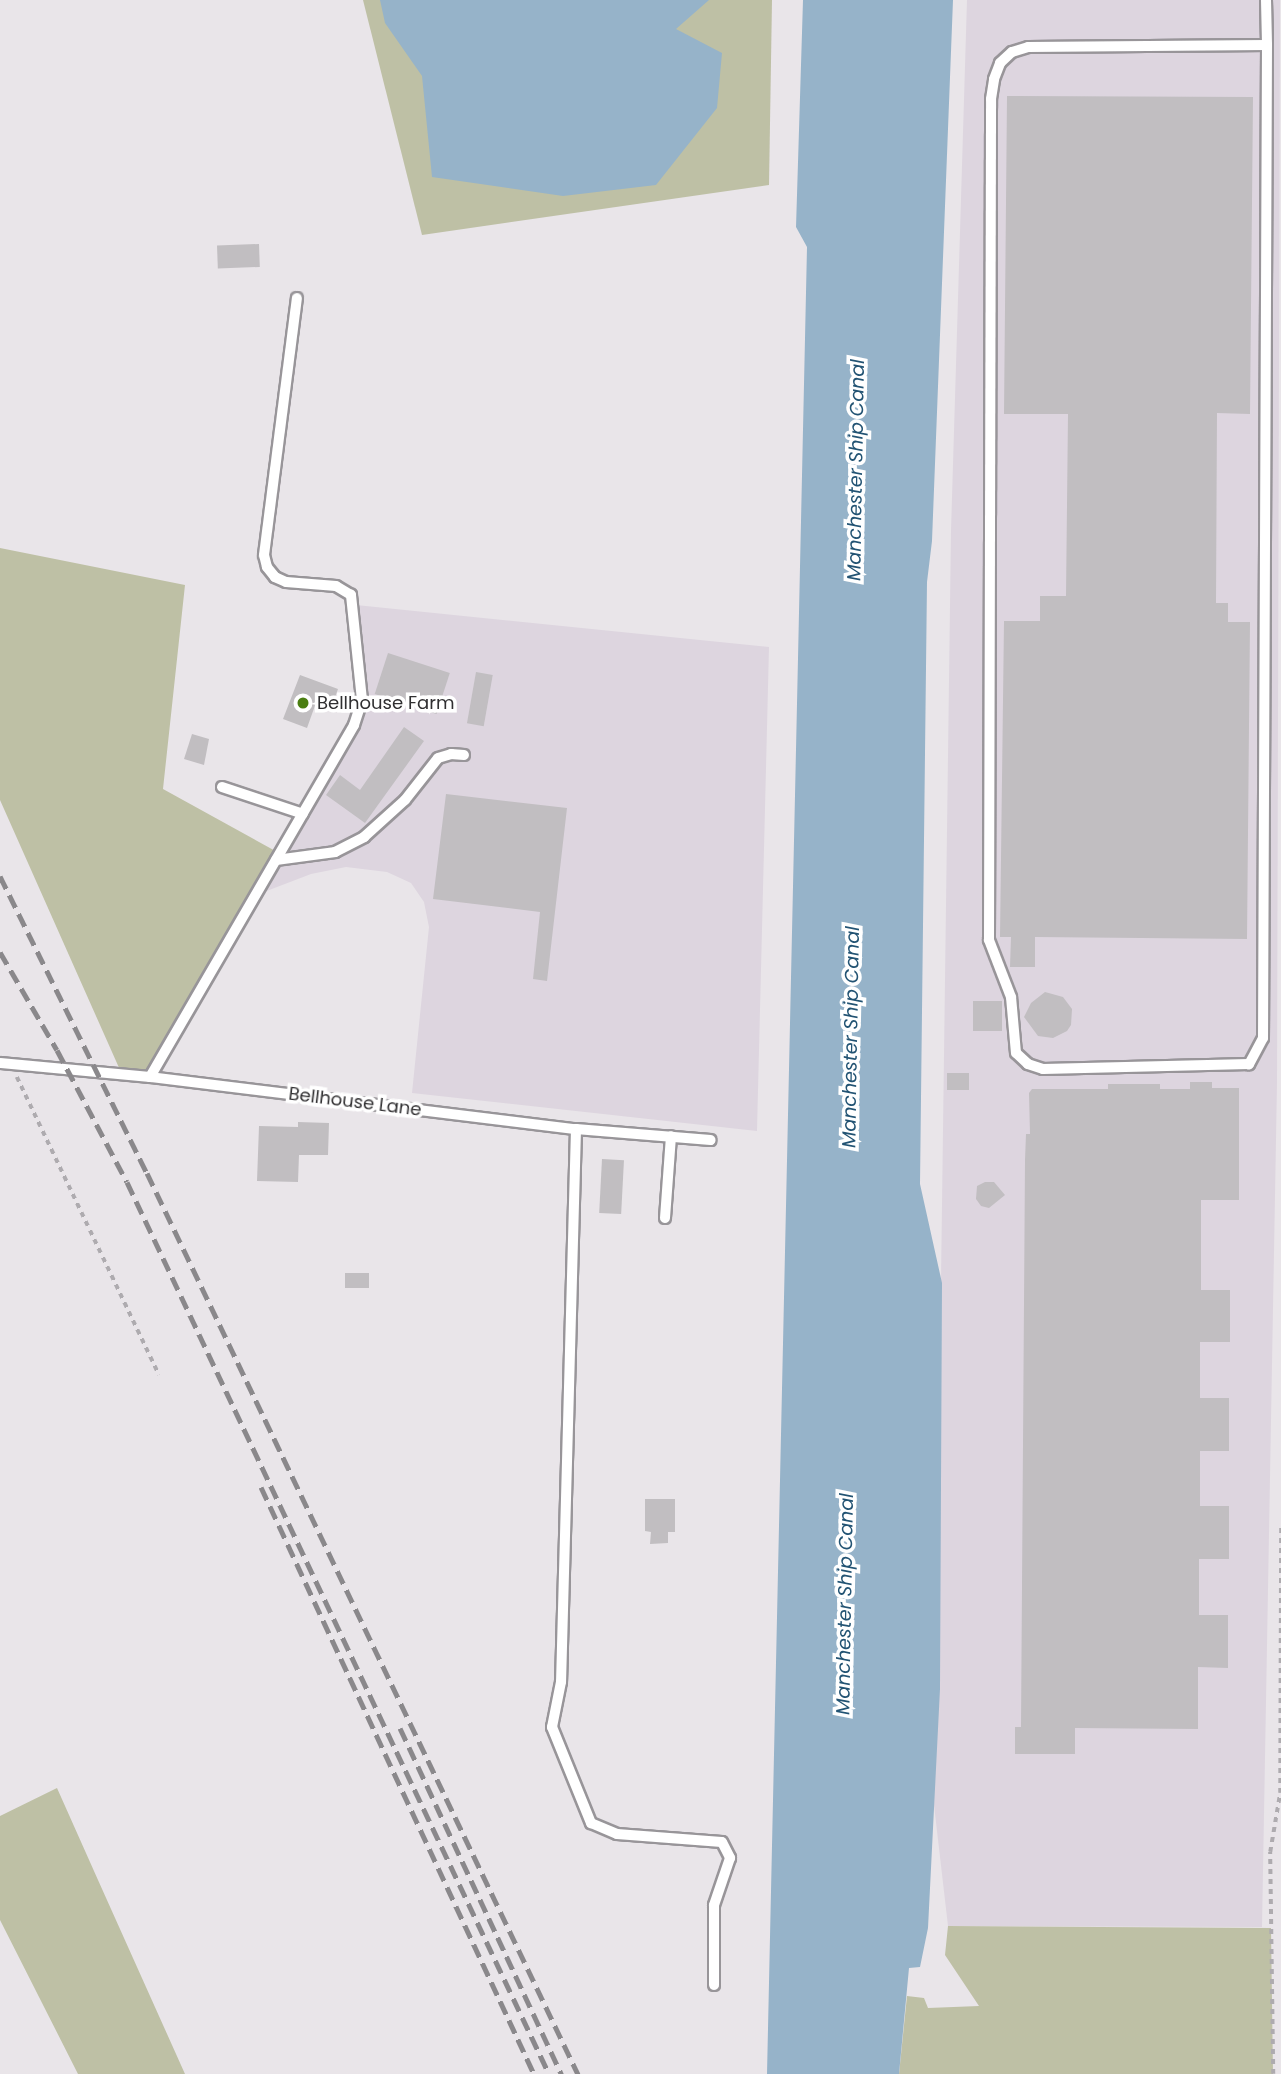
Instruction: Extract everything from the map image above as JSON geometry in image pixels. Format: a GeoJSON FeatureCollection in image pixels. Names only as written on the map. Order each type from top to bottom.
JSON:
{"type":"FeatureCollection","features":[{"type":"Feature","properties":{"kind":"lane"},"geometry":{"type":"LineString","coordinates":[[1266,0],[1267,46],[1263,1038],[1249,1064],[1043,1069],[1028,1063],[1016,1053],[1012,998],[989,940],[993,79],[1000,63],[1012,52],[1028,47],[1267,46]]}},
{"type":"Feature","properties":{"kind":"lane"},"geometry":{"type":"LineString","coordinates":[[150,1077],[354,725],[362,700],[351,596],[336,586],[286,582],[275,577],[267,567],[264,555],[297,298]]}},
{"type":"Feature","properties":{"kind":"lane"},"geometry":{"type":"LineString","coordinates":[[276,860],[335,852],[364,837],[405,800],[438,758],[451,754],[464,755]]}},
{"type":"Feature","properties":{"kind":"lane"},"geometry":{"type":"LineString","coordinates":[[222,788],[303,814]]}},
{"type":"Feature","properties":{"kind":"lane","name":"Bellhouse Lane"},"geometry":{"type":"LineString","coordinates":[[5,1064],[150,1077],[576,1129],[711,1140]]}},
{"type":"Feature","properties":{"kind":"lane"},"geometry":{"type":"LineString","coordinates":[[576,1129],[561,1682],[552,1727],[592,1823],[617,1834],[722,1842],[730,1858],[714,1905],[714,1985]]}},
{"type":"Feature","properties":{"kind":"lane"},"geometry":{"type":"LineString","coordinates":[[665,1218],[671,1136]]}},
{"type":"Feature","properties":{"kind":"path"},"geometry":{"type":"LineString","coordinates":[[5,1064],[159,1375]]}},
{"type":"Feature","properties":{"kind":"path"},"geometry":{"type":"LineString","coordinates":[[1272,2074],[1270,1852],[1280,1793],[1281,1524]]}},
{"type":"Feature","properties":{"kind":"shaded area"},"geometry":{"type":"Polygon","coordinates":[[[967,0],[1280,0],[1277,1083],[1262,1927],[948,1926],[934,1805],[951,531],[967,0]]]}},
{"type":"Feature","properties":{"kind":"shaded area"},"geometry":{"type":"Polygon","coordinates":[[[356,605],[769,647],[757,1131],[412,1093],[429,927],[424,902],[411,883],[387,872],[346,867],[311,874],[264,892],[356,729],[366,701],[356,605]]]}},
{"type":"Feature","properties":{"kind":"green space"},"geometry":{"type":"Polygon","coordinates":[[[363,0],[772,0],[769,185],[422,235],[363,0]]]}},
{"type":"Feature","properties":{"kind":"green space"},"geometry":{"type":"Polygon","coordinates":[[[0,548],[185,585],[163,789],[279,853],[149,1073],[120,1070],[0,800],[0,548]]]}},
{"type":"Feature","properties":{"kind":"green space"},"geometry":{"type":"Polygon","coordinates":[[[57,1788],[185,2074],[78,2074],[0,1920],[0,1816],[57,1788]]]}},
{"type":"Feature","properties":{"kind":"green space"},"geometry":{"type":"Polygon","coordinates":[[[948,1926],[1271,1928],[1273,2074],[899,2074],[907,1996],[924,1998],[928,2008],[979,2006],[945,1955],[948,1926]]]}},
{"type":"Feature","properties":{"kind":"water"},"geometry":{"type":"Polygon","coordinates":[[[380,0],[709,0],[676,29],[722,53],[717,108],[656,185],[563,196],[432,177],[422,76],[385,23],[380,0]]]}},
{"type":"Feature","properties":{"kind":"water","name":"Manchester Ship Canal"},"geometry":{"type":"Polygon","coordinates":[[[803,0],[953,0],[932,541],[927,582],[920,1184],[942,1283],[940,1689],[928,1928],[920,1967],[909,1968],[899,2074],[767,2074],[807,247],[796,227],[803,0]]]}},
{"type":"Feature","properties":{"kind":"building"},"geometry":{"type":"Polygon","coordinates":[[[1007,96],[1253,97],[1250,414],[1217,413],[1216,603],[1228,603],[1228,622],[1250,622],[1247,939],[1035,937],[1035,967],[1010,967],[1011,937],[1000,937],[1004,621],[1040,621],[1040,596],[1066,596],[1068,414],[1004,414],[1007,96]]]}},
{"type":"Feature","properties":{"kind":"building"},"geometry":{"type":"Polygon","coordinates":[[[259,244],[260,267],[218,268],[217,245],[259,244]]]}},
{"type":"Feature","properties":{"kind":"building"},"geometry":{"type":"Polygon","coordinates":[[[388,653],[450,673],[437,714],[375,694],[388,653]]]}},
{"type":"Feature","properties":{"kind":"building"},"geometry":{"type":"Polygon","coordinates":[[[476,672],[493,675],[484,726],[467,723],[476,672]]]}},
{"type":"Feature","properties":{"kind":"building","name":"Bellhouse Farm"},"geometry":{"type":"Polygon","coordinates":[[[300,675],[338,689],[332,706],[317,700],[307,728],[283,719],[300,675]]]}},
{"type":"Feature","properties":{"kind":"building"},"geometry":{"type":"Polygon","coordinates":[[[404,727],[424,741],[365,823],[326,795],[340,775],[360,790],[404,727]]]}},
{"type":"Feature","properties":{"kind":"building"},"geometry":{"type":"Polygon","coordinates":[[[192,734],[209,739],[204,765],[184,759],[192,734]]]}},
{"type":"Feature","properties":{"kind":"building"},"geometry":{"type":"Polygon","coordinates":[[[446,794],[567,808],[547,981],[533,979],[540,912],[433,899],[446,794]]]}},
{"type":"Feature","properties":{"kind":"building"},"geometry":{"type":"Polygon","coordinates":[[[1045,992],[1063,997],[1072,1009],[1071,1025],[1067,1031],[1053,1038],[1038,1036],[1024,1017],[1031,1003],[1045,992]]]}},
{"type":"Feature","properties":{"kind":"building"},"geometry":{"type":"Polygon","coordinates":[[[973,1001],[1002,1001],[1002,1031],[973,1031],[973,1001]]]}},
{"type":"Feature","properties":{"kind":"building"},"geometry":{"type":"Polygon","coordinates":[[[947,1073],[969,1073],[969,1090],[947,1090],[947,1073]]]}},
{"type":"Feature","properties":{"kind":"building"},"geometry":{"type":"Polygon","coordinates":[[[1190,1082],[1212,1082],[1212,1088],[1239,1088],[1239,1200],[1201,1200],[1201,1290],[1230,1290],[1230,1342],[1200,1342],[1200,1398],[1229,1398],[1229,1451],[1200,1451],[1200,1506],[1229,1506],[1229,1559],[1199,1559],[1199,1615],[1228,1615],[1228,1668],[1198,1667],[1198,1729],[1075,1728],[1075,1754],[1015,1754],[1015,1727],[1021,1727],[1025,1160],[1026,1134],[1030,1134],[1029,1093],[1032,1089],[1108,1089],[1108,1084],[1160,1084],[1160,1089],[1190,1089],[1190,1082]]]}},
{"type":"Feature","properties":{"kind":"building"},"geometry":{"type":"Polygon","coordinates":[[[298,1122],[329,1123],[328,1155],[299,1155],[298,1182],[257,1181],[259,1126],[298,1127],[298,1122]]]}},
{"type":"Feature","properties":{"kind":"building"},"geometry":{"type":"Polygon","coordinates":[[[602,1159],[624,1160],[621,1214],[599,1213],[602,1159]]]}},
{"type":"Feature","properties":{"kind":"building"},"geometry":{"type":"Polygon","coordinates":[[[994,1182],[1005,1195],[989,1208],[981,1206],[976,1199],[977,1186],[994,1182]]]}},
{"type":"Feature","properties":{"kind":"building"},"geometry":{"type":"Polygon","coordinates":[[[345,1273],[369,1273],[369,1288],[345,1288],[345,1273]]]}},
{"type":"Feature","properties":{"kind":"building"},"geometry":{"type":"Polygon","coordinates":[[[645,1499],[675,1499],[675,1532],[668,1532],[668,1543],[650,1544],[651,1532],[645,1531],[645,1499]]]}},
{"type":"Feature","properties":{"kind":"railway"},"geometry":{"type":"LineString","coordinates":[[0,876],[147,1173],[578,2074]]}},
{"type":"Feature","properties":{"kind":"railway"},"geometry":{"type":"LineString","coordinates":[[0,952],[57,1050],[127,1182],[549,2074]]}},
{"type":"Feature","properties":{"kind":"railway"},"geometry":{"type":"LineString","coordinates":[[261,1487],[534,2074]]}},
{"type":"Feature","properties":{"kind":"railway"},"geometry":{"type":"LineString","coordinates":[[400,1728],[561,2074]]}},
{"type":"Feature","properties":{"kind":"place","name":"Bellhouse Farm"},"geometry":{"type":"Point","coordinates":[303,703]}}]}
